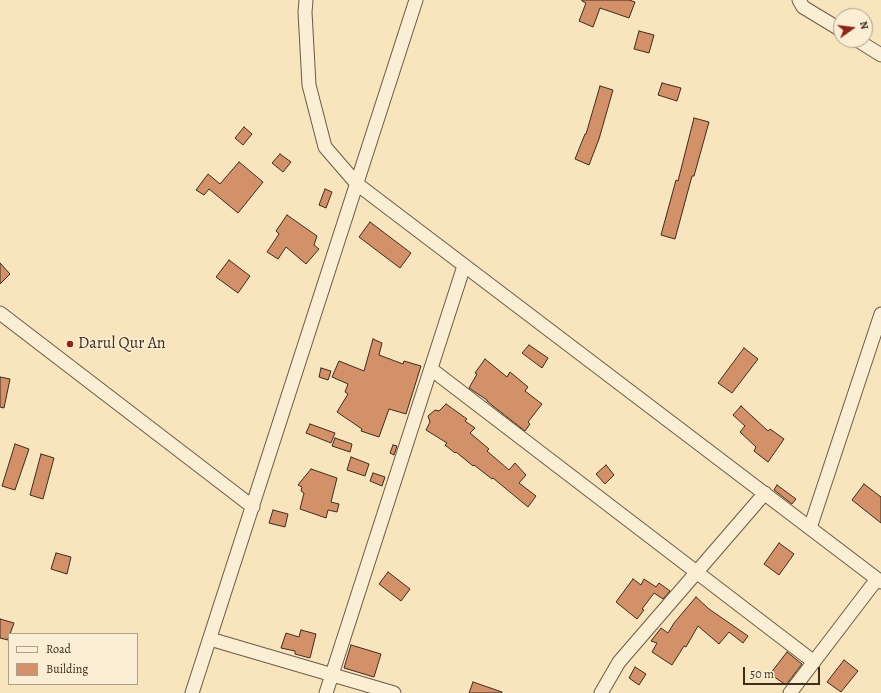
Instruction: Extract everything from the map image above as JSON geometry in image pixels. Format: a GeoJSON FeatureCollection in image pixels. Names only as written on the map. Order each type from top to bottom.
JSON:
{"type":"FeatureCollection","features":[{"type":"Feature","properties":{"kind":"street"},"geometry":{"type":"LineString","coordinates":[[306,0],[305,12],[309,85],[325,147],[356,184],[879,580],[790,693]]}},
{"type":"Feature","properties":{"kind":"street"},"geometry":{"type":"LineString","coordinates":[[192,693],[356,184],[412,0]]}},
{"type":"Feature","properties":{"kind":"street"},"geometry":{"type":"LineString","coordinates":[[798,0],[804,7],[833,25]]}},
{"type":"Feature","properties":{"kind":"street"},"geometry":{"type":"LineString","coordinates":[[870,48],[881,55]]}},
{"type":"Feature","properties":{"kind":"street"},"geometry":{"type":"LineString","coordinates":[[326,693],[464,266]]}},
{"type":"Feature","properties":{"kind":"street"},"geometry":{"type":"LineString","coordinates":[[0,313],[252,506]]}},
{"type":"Feature","properties":{"kind":"street"},"geometry":{"type":"LineString","coordinates":[[810,528],[881,314]]}},
{"type":"Feature","properties":{"kind":"street"},"geometry":{"type":"LineString","coordinates":[[431,369],[814,662]]}},
{"type":"Feature","properties":{"kind":"street"},"geometry":{"type":"LineString","coordinates":[[601,693],[619,662],[764,494]]}},
{"type":"Feature","properties":{"kind":"street"},"geometry":{"type":"LineString","coordinates":[[210,639],[394,693]]}},
{"type":"Feature","properties":{"kind":"building"},"geometry":{"type":"Polygon","coordinates":[[[582,0],[629,0],[635,2],[629,18],[600,8],[593,27],[579,21],[586,3],[582,0]]]}},
{"type":"Feature","properties":{"kind":"building"},"geometry":{"type":"Polygon","coordinates":[[[639,31],[654,35],[649,53],[634,49],[639,31]]]}},
{"type":"Feature","properties":{"kind":"building"},"geometry":{"type":"Polygon","coordinates":[[[662,83],[681,88],[677,101],[658,95],[662,83]]]}},
{"type":"Feature","properties":{"kind":"building"},"geometry":{"type":"Polygon","coordinates":[[[600,86],[613,90],[599,139],[589,165],[575,159],[586,134],[600,86]]]}},
{"type":"Feature","properties":{"kind":"building"},"geometry":{"type":"Polygon","coordinates":[[[694,118],[709,122],[694,176],[692,176],[675,239],[661,235],[676,180],[678,181],[694,118]]]}},
{"type":"Feature","properties":{"kind":"building"},"geometry":{"type":"Polygon","coordinates":[[[244,127],[252,134],[243,145],[235,138],[244,127]]]}},
{"type":"Feature","properties":{"kind":"building"},"geometry":{"type":"Polygon","coordinates":[[[280,154],[291,162],[283,172],[272,163],[280,154]]]}},
{"type":"Feature","properties":{"kind":"building"},"geometry":{"type":"Polygon","coordinates":[[[239,162],[263,182],[238,213],[209,189],[204,195],[196,190],[208,174],[220,184],[239,162]]]}},
{"type":"Feature","properties":{"kind":"building"},"geometry":{"type":"Polygon","coordinates":[[[325,189],[332,192],[326,208],[319,205],[325,189]]]}},
{"type":"Feature","properties":{"kind":"building"},"geometry":{"type":"Polygon","coordinates":[[[287,215],[317,236],[314,245],[319,249],[306,264],[286,247],[278,259],[267,252],[279,234],[276,231],[287,215]]]}},
{"type":"Feature","properties":{"kind":"building"},"geometry":{"type":"Polygon","coordinates":[[[370,222],[411,253],[400,268],[359,237],[370,222]]]}},
{"type":"Feature","properties":{"kind":"building"},"geometry":{"type":"Polygon","coordinates":[[[229,260],[250,276],[238,293],[216,277],[229,260]]]}},
{"type":"Feature","properties":{"kind":"building"},"geometry":{"type":"Polygon","coordinates":[[[0,263],[10,274],[0,284],[0,263]]]}},
{"type":"Feature","properties":{"kind":"building"},"geometry":{"type":"Polygon","coordinates":[[[373,339],[382,343],[379,355],[403,364],[404,361],[421,366],[406,414],[389,409],[379,437],[361,431],[362,429],[337,412],[348,394],[345,392],[348,384],[332,377],[339,361],[364,371],[373,339]]]}},
{"type":"Feature","properties":{"kind":"building"},"geometry":{"type":"Polygon","coordinates":[[[529,345],[548,358],[542,368],[522,353],[529,345]]]}},
{"type":"Feature","properties":{"kind":"building"},"geometry":{"type":"Polygon","coordinates":[[[744,348],[758,359],[732,393],[718,383],[744,348]]]}},
{"type":"Feature","properties":{"kind":"building"},"geometry":{"type":"Polygon","coordinates":[[[485,359],[507,377],[510,372],[528,387],[525,391],[542,404],[528,422],[530,424],[525,431],[487,400],[469,388],[477,374],[475,373],[485,359]]]}},
{"type":"Feature","properties":{"kind":"building"},"geometry":{"type":"Polygon","coordinates":[[[321,368],[331,371],[328,380],[319,377],[321,368]]]}},
{"type":"Feature","properties":{"kind":"building"},"geometry":{"type":"Polygon","coordinates":[[[0,377],[10,379],[4,408],[0,407],[0,377]]]}},
{"type":"Feature","properties":{"kind":"building"},"geometry":{"type":"Polygon","coordinates":[[[446,404],[467,419],[465,421],[475,428],[470,433],[489,449],[487,451],[509,470],[515,463],[526,475],[519,483],[536,496],[528,507],[493,478],[492,479],[474,465],[473,466],[456,452],[455,453],[445,445],[447,443],[426,430],[430,422],[428,416],[435,410],[439,411],[446,404]]]}},
{"type":"Feature","properties":{"kind":"building"},"geometry":{"type":"Polygon","coordinates":[[[741,406],[768,431],[770,429],[784,439],[768,462],[754,451],[756,447],[740,432],[745,426],[733,415],[741,406]]]}},
{"type":"Feature","properties":{"kind":"building"},"geometry":{"type":"Polygon","coordinates":[[[310,424],[335,433],[331,443],[306,433],[310,424]]]}},
{"type":"Feature","properties":{"kind":"building"},"geometry":{"type":"Polygon","coordinates":[[[335,438],[352,444],[350,452],[332,446],[335,438]]]}},
{"type":"Feature","properties":{"kind":"building"},"geometry":{"type":"Polygon","coordinates":[[[15,444],[29,449],[15,490],[2,486],[15,444]]]}},
{"type":"Feature","properties":{"kind":"building"},"geometry":{"type":"Polygon","coordinates":[[[393,445],[397,446],[394,455],[390,453],[393,445]]]}},
{"type":"Feature","properties":{"kind":"building"},"geometry":{"type":"Polygon","coordinates":[[[41,454],[54,458],[43,499],[30,495],[41,454]]]}},
{"type":"Feature","properties":{"kind":"building"},"geometry":{"type":"Polygon","coordinates":[[[351,457],[369,464],[365,476],[347,470],[351,457]]]}},
{"type":"Feature","properties":{"kind":"building"},"geometry":{"type":"Polygon","coordinates":[[[606,465],[614,475],[605,484],[596,474],[606,465]]]}},
{"type":"Feature","properties":{"kind":"building"},"geometry":{"type":"Polygon","coordinates":[[[311,469],[337,478],[331,502],[339,504],[337,512],[328,510],[326,518],[300,509],[304,493],[301,491],[302,487],[298,485],[311,469]]]}},
{"type":"Feature","properties":{"kind":"building"},"geometry":{"type":"Polygon","coordinates":[[[373,473],[385,477],[382,486],[370,481],[373,473]]]}},
{"type":"Feature","properties":{"kind":"building"},"geometry":{"type":"Polygon","coordinates":[[[864,484],[881,497],[881,523],[852,500],[864,484]]]}},
{"type":"Feature","properties":{"kind":"building"},"geometry":{"type":"Polygon","coordinates":[[[777,485],[796,499],[792,504],[774,490],[777,485]]]}},
{"type":"Feature","properties":{"kind":"building"},"geometry":{"type":"Polygon","coordinates":[[[273,510],[288,514],[285,527],[269,523],[273,510]]]}},
{"type":"Feature","properties":{"kind":"building"},"geometry":{"type":"Polygon","coordinates":[[[779,543],[794,554],[779,575],[764,564],[779,543]]]}},
{"type":"Feature","properties":{"kind":"building"},"geometry":{"type":"Polygon","coordinates":[[[56,553],[71,557],[67,574],[51,569],[56,553]]]}},
{"type":"Feature","properties":{"kind":"building"},"geometry":{"type":"Polygon","coordinates":[[[388,572],[410,589],[401,601],[379,584],[388,572]]]}},
{"type":"Feature","properties":{"kind":"building"},"geometry":{"type":"Polygon","coordinates":[[[633,579],[641,585],[644,579],[656,587],[659,583],[670,591],[663,599],[654,593],[642,609],[644,610],[637,619],[616,602],[633,579]]]}},
{"type":"Feature","properties":{"kind":"building"},"geometry":{"type":"Polygon","coordinates":[[[696,597],[709,609],[748,636],[743,643],[729,632],[719,644],[698,626],[686,647],[684,646],[672,665],[652,652],[657,643],[651,641],[661,628],[668,633],[674,623],[696,597]]]}},
{"type":"Feature","properties":{"kind":"building"},"geometry":{"type":"Polygon","coordinates":[[[0,619],[14,623],[10,633],[8,633],[8,640],[0,638],[0,619]]]}},
{"type":"Feature","properties":{"kind":"building"},"geometry":{"type":"Polygon","coordinates":[[[301,630],[316,634],[310,658],[295,654],[295,651],[281,648],[286,633],[299,637],[301,630]]]}},
{"type":"Feature","properties":{"kind":"building"},"geometry":{"type":"Polygon","coordinates":[[[351,645],[381,654],[374,677],[344,668],[351,645]]]}},
{"type":"Feature","properties":{"kind":"building"},"geometry":{"type":"Polygon","coordinates":[[[787,652],[802,664],[786,685],[770,674],[787,652]]]}},
{"type":"Feature","properties":{"kind":"building"},"geometry":{"type":"Polygon","coordinates":[[[844,660],[858,671],[841,692],[827,682],[844,660]]]}},
{"type":"Feature","properties":{"kind":"building"},"geometry":{"type":"Polygon","coordinates":[[[635,667],[646,674],[639,685],[629,678],[635,667]]]}},
{"type":"Feature","properties":{"kind":"building"},"geometry":{"type":"Polygon","coordinates":[[[473,682],[502,692],[502,693],[469,693],[473,682]]]}},
{"type":"Feature","properties":{"kind":"place","name":"Darul Qur An"},"geometry":{"type":"Point","coordinates":[70,344]}}]}
